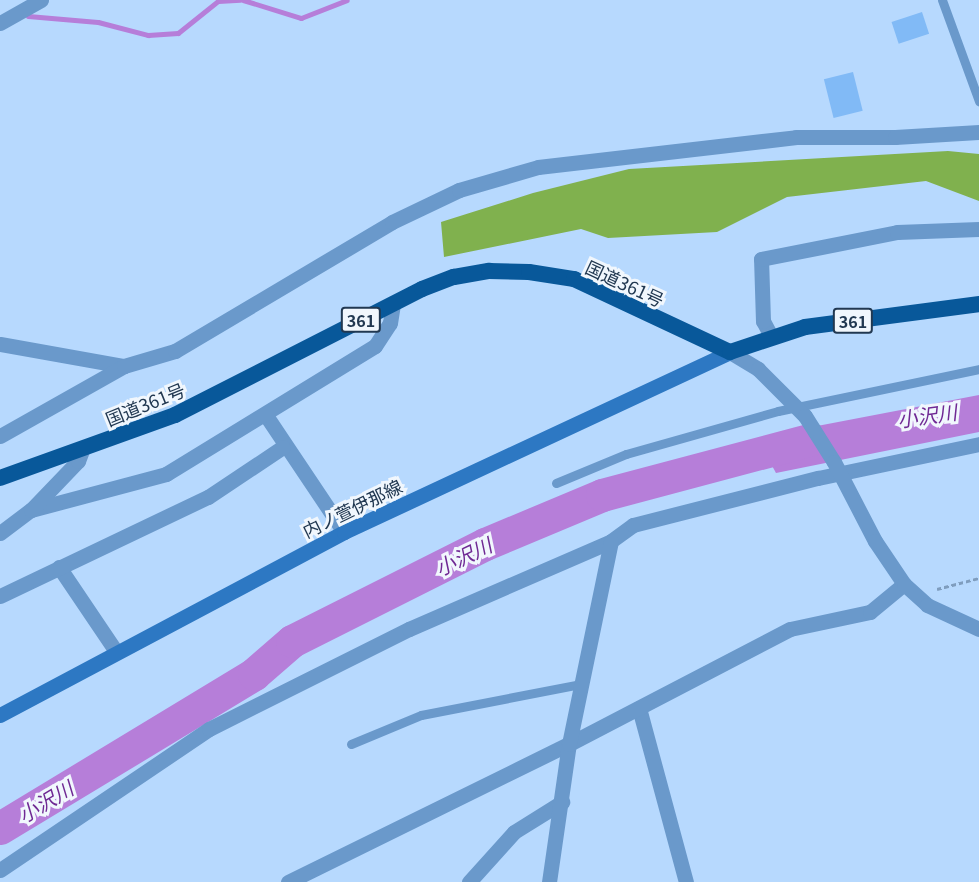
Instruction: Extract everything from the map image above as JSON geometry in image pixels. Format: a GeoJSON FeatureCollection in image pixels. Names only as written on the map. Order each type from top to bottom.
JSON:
{"type":"FeatureCollection","features":[{"type":"Feature","properties":{"kind":"highway","name":"国道361号"},"geometry":{"type":"LineString","coordinates":[[0,478],[175,415],[393,303],[454,277],[489,271],[547,273],[610,294],[729,352]]}},
{"type":"Feature","properties":{"kind":"highway","name":"361"},"geometry":{"type":"LineString","coordinates":[[729,352],[771,336],[805,327],[979,304]]}},
{"type":"Feature","properties":{"kind":"main road","name":"内ノ萱伊那線"},"geometry":{"type":"LineString","coordinates":[[0,715],[115,650],[344,532],[729,352]]}},
{"type":"Feature","properties":{"kind":"street"},"geometry":{"type":"LineString","coordinates":[[0,23],[41,0]]}},
{"type":"Feature","properties":{"kind":"street"},"geometry":{"type":"LineString","coordinates":[[0,436],[124,366],[175,351],[392,222],[459,190],[538,167],[796,137],[895,137],[979,132]]}},
{"type":"Feature","properties":{"kind":"street"},"geometry":{"type":"LineString","coordinates":[[771,336],[763,321],[761,259],[897,232],[979,229]]}},
{"type":"Feature","properties":{"kind":"street"},"geometry":{"type":"LineString","coordinates":[[31,510],[166,474],[375,346],[390,323],[393,303]]}},
{"type":"Feature","properties":{"kind":"street"},"geometry":{"type":"LineString","coordinates":[[0,344],[124,366]]}},
{"type":"Feature","properties":{"kind":"street"},"geometry":{"type":"LineString","coordinates":[[729,352],[758,369],[800,411],[837,468],[875,541],[904,584],[927,605],[979,628]]}},
{"type":"Feature","properties":{"kind":"street"},"geometry":{"type":"LineString","coordinates":[[265,414],[283,447],[344,532]]}},
{"type":"Feature","properties":{"kind":"street"},"geometry":{"type":"LineString","coordinates":[[0,870],[209,729],[409,629],[611,541],[633,525],[837,468],[979,444]]}},
{"type":"Feature","properties":{"kind":"street"},"geometry":{"type":"LineString","coordinates":[[1,594],[208,497],[283,447]]}},
{"type":"Feature","properties":{"kind":"street"},"geometry":{"type":"LineString","coordinates":[[0,533],[31,510],[78,461],[83,448]]}},
{"type":"Feature","properties":{"kind":"street"},"geometry":{"type":"LineString","coordinates":[[549,882],[569,744],[611,541]]}},
{"type":"Feature","properties":{"kind":"street"},"geometry":{"type":"LineString","coordinates":[[58,567],[115,650]]}},
{"type":"Feature","properties":{"kind":"street"},"geometry":{"type":"LineString","coordinates":[[288,882],[569,744],[790,630],[870,612],[904,584]]}},
{"type":"Feature","properties":{"kind":"street"},"geometry":{"type":"LineString","coordinates":[[639,708],[686,882]]}},
{"type":"Feature","properties":{"kind":"street"},"geometry":{"type":"LineString","coordinates":[[469,882],[514,832],[562,802]]}},
{"type":"Feature","properties":{"kind":"lane"},"geometry":{"type":"LineString","coordinates":[[942,0],[979,101]]}},
{"type":"Feature","properties":{"kind":"lane"},"geometry":{"type":"LineString","coordinates":[[556,483],[626,454],[979,369]]}},
{"type":"Feature","properties":{"kind":"lane"},"geometry":{"type":"LineString","coordinates":[[351,744],[420,715],[580,684]]}},
{"type":"Feature","properties":{"kind":"path"},"geometry":{"type":"LineString","coordinates":[[937,589],[979,578]]}},
{"type":"Feature","properties":{"kind":"green space"},"geometry":{"type":"Polygon","coordinates":[[[948,151],[979,154],[979,201],[926,181],[787,197],[717,232],[608,238],[581,229],[444,257],[441,222],[533,193],[629,169],[948,151]]]}},
{"type":"Feature","properties":{"kind":"water"},"geometry":{"type":"Polygon","coordinates":[[[979,395],[979,432],[776,473],[770,462],[765,436],[979,395]]]}},
{"type":"Feature","properties":{"kind":"building"},"geometry":{"type":"Polygon","coordinates":[[[922,12],[929,34],[899,44],[892,22],[922,12]]]}},
{"type":"Feature","properties":{"kind":"building"},"geometry":{"type":"Polygon","coordinates":[[[853,72],[863,111],[834,118],[824,79],[853,72]]]}},
{"type":"Feature","properties":{"kind":"waterway"},"geometry":{"type":"LineString","coordinates":[[28,16],[98,22],[148,35],[178,33],[218,1],[240,0]]}},
{"type":"Feature","properties":{"kind":"waterway"},"geometry":{"type":"LineString","coordinates":[[243,0],[301,18],[347,0]]}},
{"type":"Feature","properties":{"kind":"waterway","name":"小沢川"},"geometry":{"type":"LineString","coordinates":[[0,828],[254,674],[292,641],[485,544],[602,495],[812,439]]}}]}
